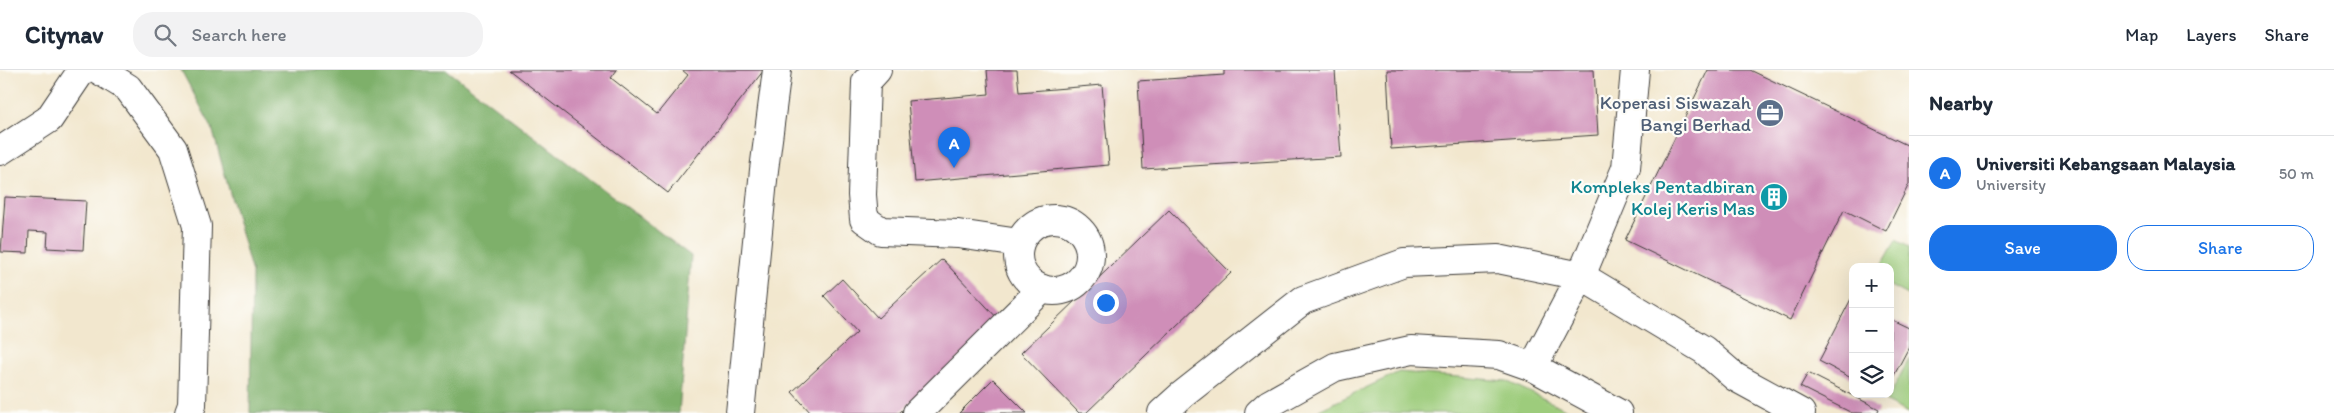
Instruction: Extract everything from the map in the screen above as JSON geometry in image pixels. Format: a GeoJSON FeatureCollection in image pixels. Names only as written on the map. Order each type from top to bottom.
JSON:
{"type":"FeatureCollection","features":[{"type":"Feature","properties":{"kind":"street"},"geometry":{"type":"LineString","coordinates":[[0,151],[49,119],[82,70]]}},
{"type":"Feature","properties":{"kind":"street"},"geometry":{"type":"LineString","coordinates":[[99,70],[128,88],[173,149],[197,226],[196,316],[192,405],[189,413]]}},
{"type":"Feature","properties":{"kind":"street"},"geometry":{"type":"LineString","coordinates":[[740,413],[764,170],[777,70]]}},
{"type":"Feature","properties":{"kind":"street"},"geometry":{"type":"LineString","coordinates":[[877,70],[866,82],[862,195],[864,219],[881,231],[958,234],[1019,244]]}},
{"type":"Feature","properties":{"kind":"street"},"geometry":{"type":"LineString","coordinates":[[1533,367],[1581,276],[1626,168],[1635,70]]}},
{"type":"Feature","properties":{"kind":"street"},"geometry":{"type":"LineString","coordinates":[[1057,219],[1069,222],[1079,229],[1086,239],[1090,250],[1089,262],[1085,273],[1066,289],[1054,291],[1042,289],[1032,284],[1022,271],[1018,254],[1019,244],[1025,233],[1034,225],[1045,220],[1057,219]]}},
{"type":"Feature","properties":{"kind":"street"},"geometry":{"type":"LineString","coordinates":[[1162,413],[1182,395],[1304,300],[1404,263],[1498,259],[1581,276],[1704,350],[1820,413]]}},
{"type":"Feature","properties":{"kind":"street"},"geometry":{"type":"LineString","coordinates":[[918,413],[1042,289]]}},
{"type":"Feature","properties":{"kind":"street"},"geometry":{"type":"LineString","coordinates":[[1259,413],[1269,404],[1335,367],[1411,350],[1499,355],[1533,367],[1618,413]]}},
{"type":"Feature","properties":{"kind":"street"},"geometry":{"type":"LineString","coordinates":[[1704,350],[1735,377],[1801,413]]}},
{"type":"Feature","properties":{"kind":"green space"},"geometry":{"type":"Polygon","coordinates":[[[181,70],[447,70],[691,256],[679,413],[250,413],[252,273],[212,128],[181,70]]]}},
{"type":"Feature","properties":{"kind":"green space"},"geometry":{"type":"Polygon","coordinates":[[[1896,240],[1909,247],[1909,296],[1894,288],[1894,263],[1883,263],[1896,240]]]}},
{"type":"Feature","properties":{"kind":"green space"},"geometry":{"type":"Polygon","coordinates":[[[1909,359],[1909,413],[1886,402],[1888,398],[1894,398],[1894,387],[1909,359]]]}},
{"type":"Feature","properties":{"kind":"green space"},"geometry":{"type":"Polygon","coordinates":[[[1399,372],[1506,381],[1574,413],[1317,413],[1319,410],[1399,372]]]}},
{"type":"Feature","properties":{"kind":"building"},"geometry":{"type":"Polygon","coordinates":[[[509,70],[617,70],[611,78],[657,114],[688,75],[682,70],[764,70],[668,193],[509,70]]]}},
{"type":"Feature","properties":{"kind":"building"},"geometry":{"type":"Polygon","coordinates":[[[987,70],[1017,70],[1019,92],[1102,85],[1109,165],[915,182],[908,101],[989,94],[987,70]]]}},
{"type":"Feature","properties":{"kind":"building"},"geometry":{"type":"Polygon","coordinates":[[[1224,70],[1335,70],[1341,157],[1143,169],[1138,81],[1224,75],[1224,70]]]}},
{"type":"Feature","properties":{"kind":"building"},"geometry":{"type":"Polygon","coordinates":[[[1387,70],[1594,70],[1598,135],[1391,149],[1387,70]]]}},
{"type":"Feature","properties":{"kind":"building","name":"Kompleks Pentadbiran Kolej Keris Mas"},"geometry":{"type":"Polygon","coordinates":[[[1708,70],[1750,70],[1909,146],[1909,184],[1886,231],[1844,210],[1790,320],[1625,240],[1708,70]]]}},
{"type":"Feature","properties":{"kind":"building"},"geometry":{"type":"Polygon","coordinates":[[[5,197],[86,201],[83,250],[47,248],[48,232],[29,231],[28,253],[1,252],[5,197]]]}},
{"type":"Feature","properties":{"kind":"building"},"geometry":{"type":"Polygon","coordinates":[[[1169,210],[1231,273],[1086,413],[1079,413],[1021,353],[1169,210]]]}},
{"type":"Feature","properties":{"kind":"building"},"geometry":{"type":"Polygon","coordinates":[[[942,259],[1000,321],[899,413],[811,413],[792,392],[857,332],[824,296],[842,279],[878,318],[942,259]]]}},
{"type":"Feature","properties":{"kind":"building"},"geometry":{"type":"Polygon","coordinates":[[[1849,303],[1849,377],[1819,361],[1849,303]]]}},
{"type":"Feature","properties":{"kind":"building"},"geometry":{"type":"Polygon","coordinates":[[[1894,321],[1909,328],[1909,347],[1894,375],[1894,321]]]}},
{"type":"Feature","properties":{"kind":"building"},"geometry":{"type":"Polygon","coordinates":[[[1808,373],[1849,394],[1849,398],[1857,398],[1879,409],[1877,413],[1852,413],[1800,387],[1808,373]]]}},
{"type":"Feature","properties":{"kind":"building"},"geometry":{"type":"Polygon","coordinates":[[[993,379],[1027,413],[959,413],[993,379]]]}},
{"type":"Feature","properties":{"kind":"place","name":"Koperasi Siswazah Bangi Berhad"},"geometry":{"type":"Point","coordinates":[1770,113]}},
{"type":"Feature","properties":{"kind":"place","name":"Universiti Kebangsaan Malaysia"},"geometry":{"type":"Point","coordinates":[954,168]}},
{"type":"Feature","properties":{"kind":"place","name":"Kompleks Pentadbiran Kolej Keris Mas"},"geometry":{"type":"Point","coordinates":[1774,197]}}]}
